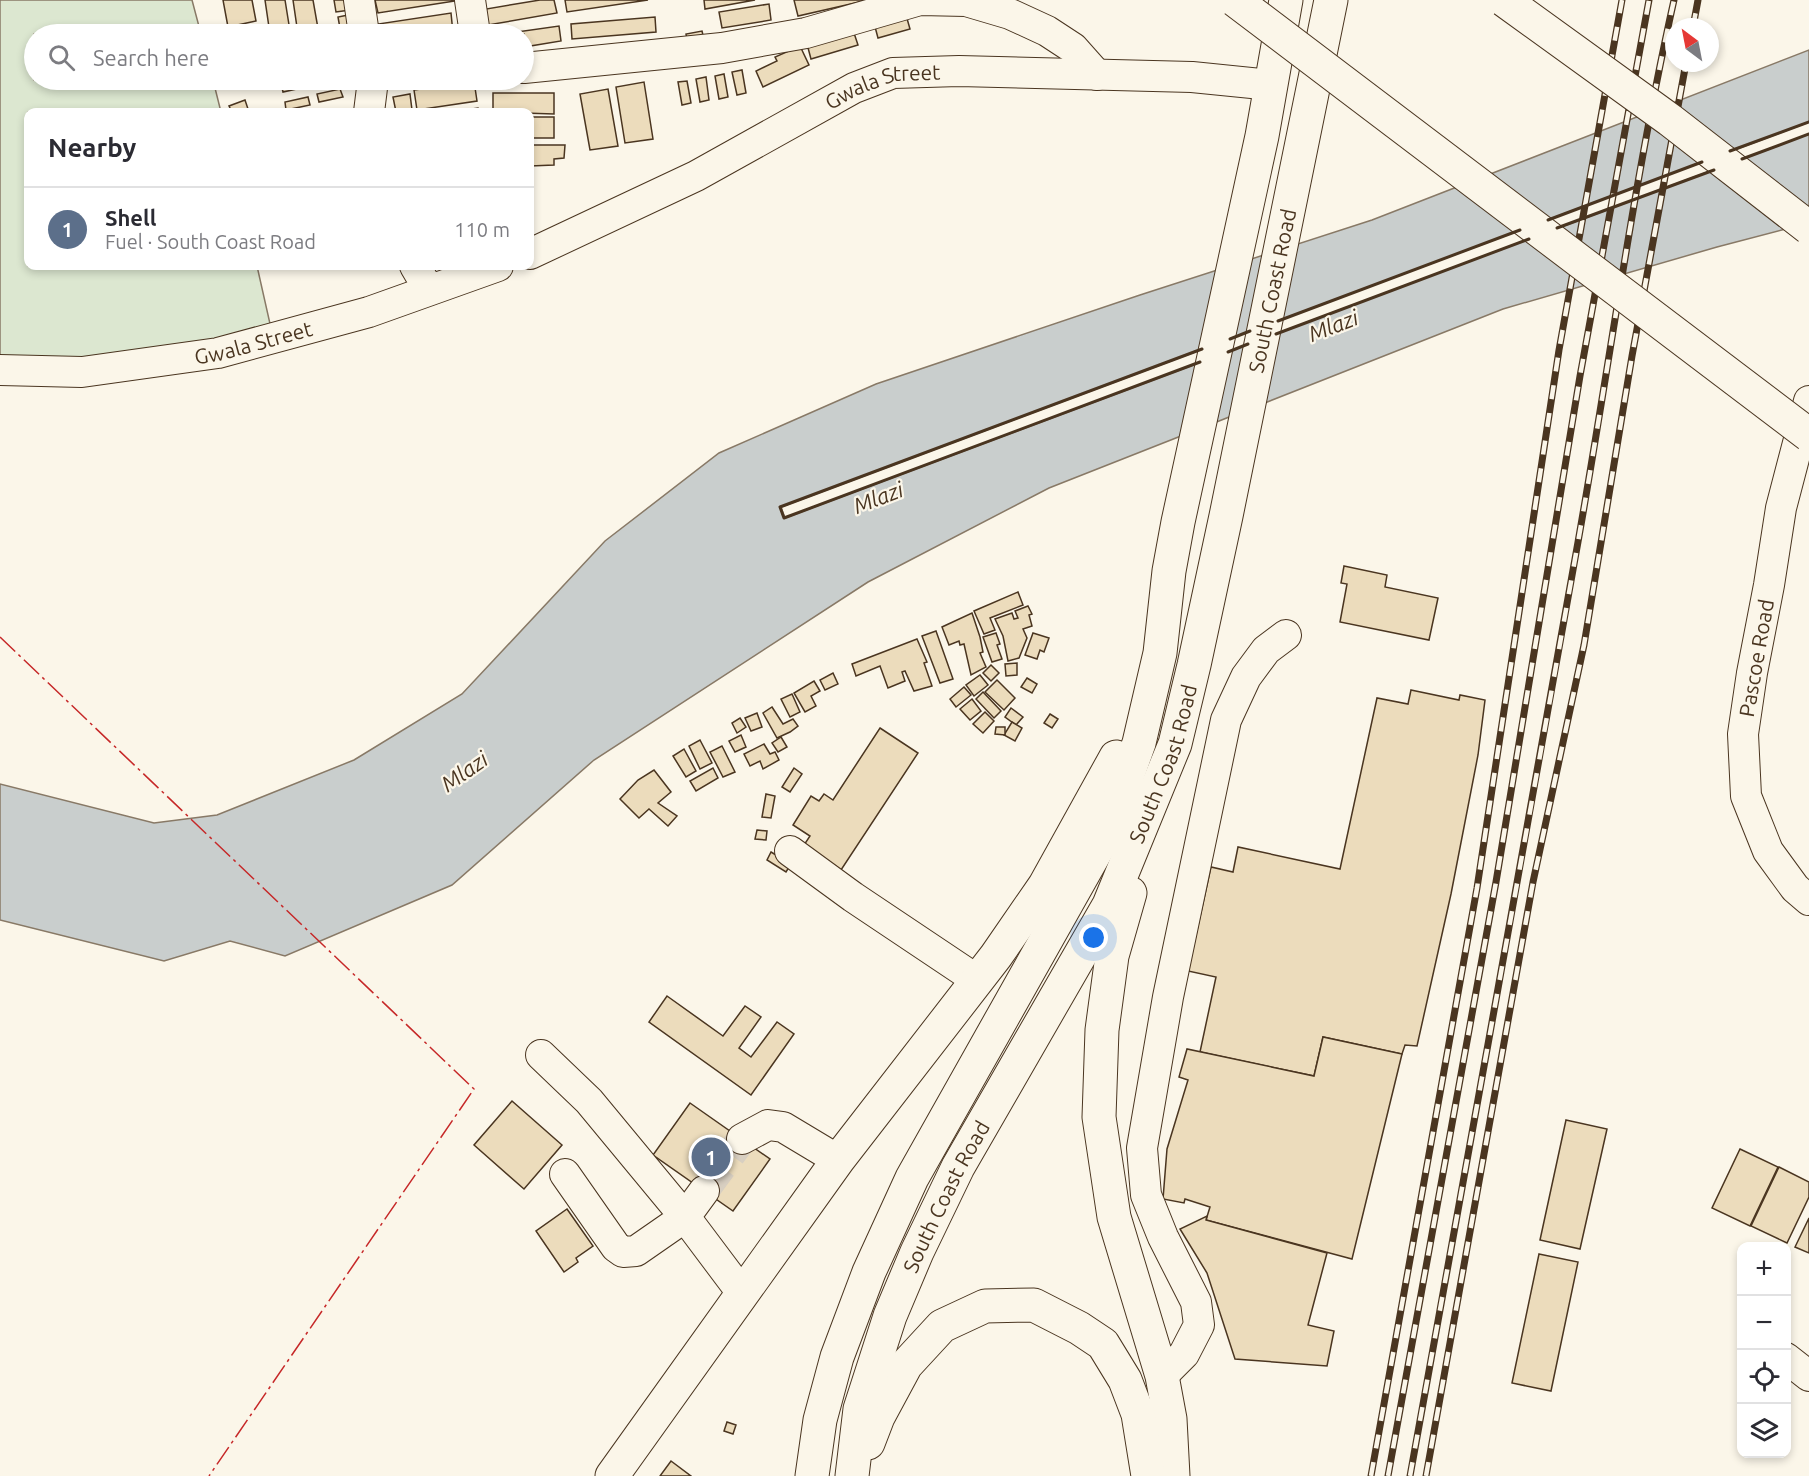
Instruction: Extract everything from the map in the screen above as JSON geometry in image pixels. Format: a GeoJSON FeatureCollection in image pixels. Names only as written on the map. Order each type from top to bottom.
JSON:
{"type":"FeatureCollection","features":[{"type":"Feature","properties":{"kind":"main road"},"geometry":{"type":"LineString","coordinates":[[1236,0],[1809,435]]}},
{"type":"Feature","properties":{"kind":"main road","name":"South Coast Road"},"geometry":{"type":"LineString","coordinates":[[812,1476],[820,1420],[834,1368],[869,1272],[912,1178],[1108,830],[1139,743],[1158,664],[1169,572],[1178,522],[1262,136],[1286,0]]}},
{"type":"Feature","properties":{"kind":"main road","name":"South Coast Road"},"geometry":{"type":"LineString","coordinates":[[853,1476],[860,1409],[870,1372],[890,1316],[917,1252],[958,1167],[1109,904],[1175,744],[1226,516],[1330,0]]}},
{"type":"Feature","properties":{"kind":"main road"},"geometry":{"type":"LineString","coordinates":[[1504,0],[1670,120],[1809,228]]}},
{"type":"Feature","properties":{"kind":"main road"},"geometry":{"type":"LineString","coordinates":[[612,1476],[837,1160],[977,980],[1045,885],[1120,750],[1157,606],[1169,572]]}},
{"type":"Feature","properties":{"kind":"main road"},"geometry":{"type":"LineString","coordinates":[[1173,1476],[1170,1419],[1162,1376],[1114,1217],[1099,1117],[1102,1030],[1112,956],[1175,744]]}},
{"type":"Feature","properties":{"kind":"main road"},"geometry":{"type":"LineString","coordinates":[[853,1476],[878,1417],[906,1365],[942,1326],[986,1306],[1034,1305],[1079,1328],[1103,1344],[1125,1380],[1138,1414],[1148,1476]]}},
{"type":"Feature","properties":{"kind":"street"},"geometry":{"type":"LineString","coordinates":[[359,0],[363,24]]}},
{"type":"Feature","properties":{"kind":"street"},"geometry":{"type":"LineString","coordinates":[[470,0],[474,24]]}},
{"type":"Feature","properties":{"kind":"street"},"geometry":{"type":"LineString","coordinates":[[534,67],[722,48],[806,33],[920,0],[966,1],[1010,14],[1047,31],[1073,48],[1097,75]]}},
{"type":"Feature","properties":{"kind":"street","name":"Gwala Street"},"geometry":{"type":"LineString","coordinates":[[534,252],[696,176],[854,88],[893,73],[959,71],[1192,77],[1272,85]]}},
{"type":"Feature","properties":{"kind":"street"},"geometry":{"type":"LineString","coordinates":[[370,108],[372,90]]}},
{"type":"Feature","properties":{"kind":"street","name":"Gwala Street"},"geometry":{"type":"LineString","coordinates":[[0,370],[82,372],[218,354],[369,312],[422,278],[473,270]]}},
{"type":"Feature","properties":{"kind":"street","name":"Pascoe Road"},"geometry":{"type":"LineString","coordinates":[[1809,401],[1781,508],[1743,734],[1746,796],[1768,851],[1795,888],[1809,900]]}},
{"type":"Feature","properties":{"kind":"street"},"geometry":{"type":"LineString","coordinates":[[1162,1376],[1184,1354],[1199,1325],[1196,1302],[1163,1237],[1146,1195],[1142,1148],[1168,997],[1226,720],[1246,677],[1266,650],[1286,635]]}},
{"type":"Feature","properties":{"kind":"street"},"geometry":{"type":"LineString","coordinates":[[790,851],[853,897],[977,980]]}},
{"type":"Feature","properties":{"kind":"street"},"geometry":{"type":"LineString","coordinates":[[541,1055],[589,1101],[684,1217],[742,1293]]}},
{"type":"Feature","properties":{"kind":"street"},"geometry":{"type":"LineString","coordinates":[[742,1139],[768,1125],[783,1126],[837,1160]]}},
{"type":"Feature","properties":{"kind":"street"},"geometry":{"type":"LineString","coordinates":[[566,1174],[616,1247],[623,1252],[636,1251],[684,1217],[704,1191]]}},
{"type":"Feature","properties":{"kind":"street"},"geometry":{"type":"LineString","coordinates":[[1791,1362],[1809,1376]]}},
{"type":"Feature","properties":{"kind":"green space"},"geometry":{"type":"Polygon","coordinates":[[[0,0],[192,0],[198,24],[24,24],[24,90],[216,90],[220,108],[24,108],[24,270],[258,270],[273,337],[0,369],[0,0]]]}},
{"type":"Feature","properties":{"kind":"water","name":"Mlazi"},"geometry":{"type":"Polygon","coordinates":[[[1809,50],[1809,122],[781,507],[785,518],[1809,134],[1809,223],[1503,309],[1049,488],[868,582],[594,760],[452,885],[285,956],[230,941],[164,961],[0,920],[0,784],[154,823],[217,815],[354,760],[462,694],[605,541],[719,453],[876,384],[1372,220],[1809,50]]]}},
{"type":"Feature","properties":{"kind":"building"},"geometry":{"type":"Polygon","coordinates":[[[223,0],[252,0],[256,21],[227,24],[223,0]]]}},
{"type":"Feature","properties":{"kind":"building"},"geometry":{"type":"Polygon","coordinates":[[[265,0],[285,0],[289,24],[269,24],[265,0]]]}},
{"type":"Feature","properties":{"kind":"building"},"geometry":{"type":"Polygon","coordinates":[[[293,0],[313,0],[317,24],[297,24],[293,0]]]}},
{"type":"Feature","properties":{"kind":"building"},"geometry":{"type":"Polygon","coordinates":[[[334,0],[349,0],[350,10],[336,12],[334,0]]]}},
{"type":"Feature","properties":{"kind":"building"},"geometry":{"type":"Polygon","coordinates":[[[375,0],[461,0],[378,13],[375,0]]]}},
{"type":"Feature","properties":{"kind":"building"},"geometry":{"type":"Polygon","coordinates":[[[540,0],[554,0],[557,13],[488,24],[486,9],[540,0]]]}},
{"type":"Feature","properties":{"kind":"building"},"geometry":{"type":"Polygon","coordinates":[[[565,0],[648,0],[567,12],[565,0]]]}},
{"type":"Feature","properties":{"kind":"building"},"geometry":{"type":"Polygon","coordinates":[[[704,0],[755,0],[705,9],[704,0]]]}},
{"type":"Feature","properties":{"kind":"building"},"geometry":{"type":"Polygon","coordinates":[[[794,0],[868,0],[798,16],[794,0]]]}},
{"type":"Feature","properties":{"kind":"building"},"geometry":{"type":"Polygon","coordinates":[[[769,4],[771,20],[722,28],[719,12],[769,4]]]}},
{"type":"Feature","properties":{"kind":"building"},"geometry":{"type":"Polygon","coordinates":[[[451,13],[452,24],[378,24],[451,13]]]}},
{"type":"Feature","properties":{"kind":"building"},"geometry":{"type":"Polygon","coordinates":[[[353,14],[354,24],[339,24],[338,17],[353,14]]]}},
{"type":"Feature","properties":{"kind":"building"},"geometry":{"type":"Polygon","coordinates":[[[906,15],[910,29],[878,38],[874,23],[906,15]]]}},
{"type":"Feature","properties":{"kind":"building"},"geometry":{"type":"Polygon","coordinates":[[[655,17],[656,32],[572,39],[571,24],[655,17]]]}},
{"type":"Feature","properties":{"kind":"building"},"geometry":{"type":"Polygon","coordinates":[[[559,26],[561,41],[534,45],[534,30],[559,26]]]}},
{"type":"Feature","properties":{"kind":"building"},"geometry":{"type":"Polygon","coordinates":[[[853,30],[858,45],[811,59],[807,44],[853,30]]]}},
{"type":"Feature","properties":{"kind":"building"},"geometry":{"type":"Polygon","coordinates":[[[702,31],[704,40],[688,44],[686,34],[702,31]]]}},
{"type":"Feature","properties":{"kind":"building"},"geometry":{"type":"Polygon","coordinates":[[[800,46],[809,65],[763,87],[756,71],[777,61],[775,57],[800,46]]]}},
{"type":"Feature","properties":{"kind":"building"},"geometry":{"type":"Polygon","coordinates":[[[742,70],[746,93],[737,95],[732,72],[742,70]]]}},
{"type":"Feature","properties":{"kind":"building"},"geometry":{"type":"Polygon","coordinates":[[[724,74],[728,97],[719,99],[715,76],[724,74]]]}},
{"type":"Feature","properties":{"kind":"building"},"geometry":{"type":"Polygon","coordinates":[[[706,77],[709,100],[700,102],[696,79],[706,77]]]}},
{"type":"Feature","properties":{"kind":"building"},"geometry":{"type":"Polygon","coordinates":[[[687,81],[691,103],[682,105],[678,82],[687,81]]]}},
{"type":"Feature","properties":{"kind":"building"},"geometry":{"type":"Polygon","coordinates":[[[644,82],[653,139],[625,143],[616,87],[644,82]]]}},
{"type":"Feature","properties":{"kind":"building"},"geometry":{"type":"Polygon","coordinates":[[[608,89],[618,146],[590,150],[580,94],[608,89]]]}},
{"type":"Feature","properties":{"kind":"building"},"geometry":{"type":"Polygon","coordinates":[[[340,90],[343,97],[319,102],[317,94],[340,90]]]}},
{"type":"Feature","properties":{"kind":"building"},"geometry":{"type":"Polygon","coordinates":[[[414,90],[475,90],[477,101],[417,108],[414,90]]]}},
{"type":"Feature","properties":{"kind":"building"},"geometry":{"type":"Polygon","coordinates":[[[493,93],[554,93],[554,114],[534,113],[534,108],[493,108],[493,93]]]}},
{"type":"Feature","properties":{"kind":"building"},"geometry":{"type":"Polygon","coordinates":[[[410,94],[412,108],[395,108],[393,97],[410,94]]]}},
{"type":"Feature","properties":{"kind":"building"},"geometry":{"type":"Polygon","coordinates":[[[308,97],[310,105],[286,108],[285,102],[308,97]]]}},
{"type":"Feature","properties":{"kind":"building"},"geometry":{"type":"Polygon","coordinates":[[[245,100],[248,108],[230,108],[229,106],[245,100]]]}},
{"type":"Feature","properties":{"kind":"building"},"geometry":{"type":"Polygon","coordinates":[[[534,117],[554,117],[554,138],[534,138],[534,117]]]}},
{"type":"Feature","properties":{"kind":"building"},"geometry":{"type":"Polygon","coordinates":[[[534,145],[565,145],[564,158],[554,159],[554,165],[534,166],[534,145]]]}},
{"type":"Feature","properties":{"kind":"building"},"geometry":{"type":"Polygon","coordinates":[[[1344,566],[1387,575],[1385,587],[1438,598],[1429,640],[1340,622],[1347,584],[1341,583],[1344,566]]]}},
{"type":"Feature","properties":{"kind":"building"},"geometry":{"type":"Polygon","coordinates":[[[1018,592],[1023,605],[990,618],[995,630],[984,634],[974,611],[1018,592]]]}},
{"type":"Feature","properties":{"kind":"building"},"geometry":{"type":"Polygon","coordinates":[[[1028,606],[1032,614],[1029,615],[1032,626],[1023,629],[1027,638],[1019,658],[1008,661],[1003,636],[995,619],[1012,613],[1014,619],[1018,618],[1015,611],[1028,606]]]}},
{"type":"Feature","properties":{"kind":"building"},"geometry":{"type":"Polygon","coordinates":[[[972,613],[983,652],[980,653],[986,667],[971,675],[964,644],[960,645],[959,641],[949,645],[942,627],[972,613]]]}},
{"type":"Feature","properties":{"kind":"building"},"geometry":{"type":"Polygon","coordinates":[[[936,631],[953,679],[940,683],[922,636],[936,631]]]}},
{"type":"Feature","properties":{"kind":"building"},"geometry":{"type":"Polygon","coordinates":[[[996,633],[1002,659],[992,662],[983,637],[996,633]]]}},
{"type":"Feature","properties":{"kind":"building"},"geometry":{"type":"Polygon","coordinates":[[[1033,633],[1049,638],[1044,652],[1040,650],[1037,659],[1025,655],[1033,633]]]}},
{"type":"Feature","properties":{"kind":"building"},"geometry":{"type":"Polygon","coordinates":[[[917,639],[927,662],[924,663],[932,686],[914,691],[905,671],[902,672],[905,681],[888,688],[880,666],[856,676],[852,664],[917,639]]]}},
{"type":"Feature","properties":{"kind":"building"},"geometry":{"type":"Polygon","coordinates":[[[1017,663],[1017,675],[1006,676],[1005,664],[1017,663]]]}},
{"type":"Feature","properties":{"kind":"building"},"geometry":{"type":"Polygon","coordinates":[[[991,665],[999,673],[991,681],[983,673],[991,665]]]}},
{"type":"Feature","properties":{"kind":"building"},"geometry":{"type":"Polygon","coordinates":[[[833,673],[838,684],[825,690],[820,680],[833,673]]]}},
{"type":"Feature","properties":{"kind":"building"},"geometry":{"type":"Polygon","coordinates":[[[980,675],[988,685],[974,696],[966,685],[980,675]]]}},
{"type":"Feature","properties":{"kind":"building"},"geometry":{"type":"Polygon","coordinates":[[[1027,678],[1037,684],[1032,693],[1021,687],[1027,678]]]}},
{"type":"Feature","properties":{"kind":"building"},"geometry":{"type":"Polygon","coordinates":[[[997,680],[1015,698],[1004,710],[985,692],[997,680]]]}},
{"type":"Feature","properties":{"kind":"building"},"geometry":{"type":"Polygon","coordinates":[[[814,681],[820,691],[811,696],[816,706],[805,712],[794,693],[814,681]]]}},
{"type":"Feature","properties":{"kind":"building"},"geometry":{"type":"Polygon","coordinates":[[[964,687],[971,695],[956,707],[950,699],[964,687]]]}},
{"type":"Feature","properties":{"kind":"building"},"geometry":{"type":"Polygon","coordinates":[[[1411,690],[1459,700],[1460,695],[1485,700],[1478,755],[1451,894],[1417,1046],[1405,1045],[1402,1054],[1323,1037],[1314,1076],[1200,1052],[1216,977],[1188,971],[1211,867],[1233,872],[1238,847],[1340,869],[1377,698],[1408,704],[1411,690]]]}},
{"type":"Feature","properties":{"kind":"building"},"geometry":{"type":"Polygon","coordinates":[[[983,692],[1001,711],[994,718],[976,699],[983,692]]]}},
{"type":"Feature","properties":{"kind":"building"},"geometry":{"type":"Polygon","coordinates":[[[792,694],[800,712],[790,717],[781,699],[792,694]]]}},
{"type":"Feature","properties":{"kind":"building"},"geometry":{"type":"Polygon","coordinates":[[[972,699],[981,711],[970,720],[960,709],[972,699]]]}},
{"type":"Feature","properties":{"kind":"building"},"geometry":{"type":"Polygon","coordinates":[[[772,707],[783,724],[793,719],[798,726],[777,738],[763,713],[772,707]]]}},
{"type":"Feature","properties":{"kind":"building"},"geometry":{"type":"Polygon","coordinates":[[[1011,708],[1023,717],[1016,725],[1005,717],[1011,708]]]}},
{"type":"Feature","properties":{"kind":"building"},"geometry":{"type":"Polygon","coordinates":[[[985,712],[994,721],[983,733],[973,724],[985,712]]]}},
{"type":"Feature","properties":{"kind":"building"},"geometry":{"type":"Polygon","coordinates":[[[757,713],[762,727],[751,731],[745,718],[757,713]]]}},
{"type":"Feature","properties":{"kind":"building"},"geometry":{"type":"Polygon","coordinates":[[[1050,714],[1058,719],[1052,728],[1044,723],[1050,714]]]}},
{"type":"Feature","properties":{"kind":"building"},"geometry":{"type":"Polygon","coordinates":[[[740,718],[746,727],[737,733],[732,723],[740,718]]]}},
{"type":"Feature","properties":{"kind":"building"},"geometry":{"type":"Polygon","coordinates":[[[1012,722],[1022,728],[1015,741],[1004,735],[1012,722]]]}},
{"type":"Feature","properties":{"kind":"building"},"geometry":{"type":"Polygon","coordinates":[[[996,727],[1005,727],[1005,735],[995,734],[996,727]]]}},
{"type":"Feature","properties":{"kind":"building"},"geometry":{"type":"Polygon","coordinates":[[[880,728],[918,753],[841,870],[804,845],[810,836],[793,825],[811,796],[819,801],[824,794],[833,800],[880,728]]]}},
{"type":"Feature","properties":{"kind":"building"},"geometry":{"type":"Polygon","coordinates":[[[741,735],[746,747],[735,752],[729,741],[741,735]]]}},
{"type":"Feature","properties":{"kind":"building"},"geometry":{"type":"Polygon","coordinates":[[[781,737],[787,747],[778,752],[772,743],[781,737]]]}},
{"type":"Feature","properties":{"kind":"building"},"geometry":{"type":"Polygon","coordinates":[[[700,740],[712,763],[700,769],[689,746],[700,740]]]}},
{"type":"Feature","properties":{"kind":"building"},"geometry":{"type":"Polygon","coordinates":[[[764,744],[770,754],[775,752],[779,760],[763,769],[760,761],[750,766],[744,754],[764,744]]]}},
{"type":"Feature","properties":{"kind":"building"},"geometry":{"type":"Polygon","coordinates":[[[722,746],[735,772],[723,777],[710,752],[722,746]]]}},
{"type":"Feature","properties":{"kind":"building"},"geometry":{"type":"Polygon","coordinates":[[[684,749],[696,771],[686,777],[673,756],[684,749]]]}},
{"type":"Feature","properties":{"kind":"building"},"geometry":{"type":"Polygon","coordinates":[[[713,768],[718,778],[696,791],[690,781],[713,768]]]}},
{"type":"Feature","properties":{"kind":"building"},"geometry":{"type":"Polygon","coordinates":[[[794,768],[802,774],[790,792],[782,787],[794,768]]]}},
{"type":"Feature","properties":{"kind":"building"},"geometry":{"type":"Polygon","coordinates":[[[654,770],[671,792],[658,803],[677,816],[668,826],[649,809],[639,818],[620,799],[638,780],[654,770]]]}},
{"type":"Feature","properties":{"kind":"building"},"geometry":{"type":"Polygon","coordinates":[[[766,794],[775,796],[771,818],[762,817],[766,794]]]}},
{"type":"Feature","properties":{"kind":"building"},"geometry":{"type":"Polygon","coordinates":[[[757,830],[767,831],[766,840],[755,839],[757,830]]]}},
{"type":"Feature","properties":{"kind":"building"},"geometry":{"type":"Polygon","coordinates":[[[771,852],[791,864],[786,872],[767,860],[771,852]]]}},
{"type":"Feature","properties":{"kind":"building"},"geometry":{"type":"Polygon","coordinates":[[[667,996],[723,1036],[745,1006],[761,1017],[739,1048],[751,1057],[777,1022],[794,1034],[751,1095],[649,1022],[667,996]]]}},
{"type":"Feature","properties":{"kind":"building"},"geometry":{"type":"Polygon","coordinates":[[[1323,1037],[1402,1054],[1352,1259],[1206,1220],[1210,1207],[1185,1199],[1184,1203],[1163,1199],[1167,1149],[1188,1080],[1179,1077],[1187,1049],[1314,1076],[1323,1037]]]}},
{"type":"Feature","properties":{"kind":"building"},"geometry":{"type":"Polygon","coordinates":[[[512,1101],[562,1145],[524,1189],[474,1145],[512,1101]]]}},
{"type":"Feature","properties":{"kind":"building"},"geometry":{"type":"Polygon","coordinates":[[[690,1103],[770,1159],[733,1211],[653,1155],[690,1103]]]}},
{"type":"Feature","properties":{"kind":"building"},"geometry":{"type":"Polygon","coordinates":[[[1566,1120],[1607,1129],[1580,1249],[1540,1240],[1566,1120]]]}},
{"type":"Feature","properties":{"kind":"building"},"geometry":{"type":"Polygon","coordinates":[[[1740,1149],[1778,1167],[1750,1226],[1712,1208],[1740,1149]]]}},
{"type":"Feature","properties":{"kind":"building"},"geometry":{"type":"Polygon","coordinates":[[[1779,1167],[1809,1182],[1809,1197],[1787,1242],[1751,1226],[1779,1167]]]}},
{"type":"Feature","properties":{"kind":"building"},"geometry":{"type":"Polygon","coordinates":[[[567,1209],[593,1246],[576,1258],[578,1262],[564,1272],[536,1231],[567,1209]]]}},
{"type":"Feature","properties":{"kind":"building"},"geometry":{"type":"Polygon","coordinates":[[[1207,1216],[1206,1220],[1327,1253],[1308,1325],[1334,1331],[1327,1366],[1235,1359],[1207,1273],[1180,1229],[1207,1216]]]}},
{"type":"Feature","properties":{"kind":"building"},"geometry":{"type":"Polygon","coordinates":[[[1809,1218],[1809,1253],[1795,1247],[1809,1218]]]}},
{"type":"Feature","properties":{"kind":"building"},"geometry":{"type":"Polygon","coordinates":[[[1539,1254],[1578,1262],[1551,1391],[1512,1383],[1539,1254]]]}},
{"type":"Feature","properties":{"kind":"building"},"geometry":{"type":"Polygon","coordinates":[[[727,1422],[736,1425],[733,1434],[724,1431],[727,1422]]]}},
{"type":"Feature","properties":{"kind":"building"},"geometry":{"type":"Polygon","coordinates":[[[671,1461],[691,1476],[660,1476],[671,1461]]]}},
{"type":"Feature","properties":{"kind":"tunnel"},"geometry":{"type":"LineString","coordinates":[[704,1191],[742,1139]]}},
{"type":"Feature","properties":{"kind":"railway"},"geometry":{"type":"LineString","coordinates":[[1371,1476],[1477,888],[1559,350],[1622,0]]}},
{"type":"Feature","properties":{"kind":"railway"},"geometry":{"type":"LineString","coordinates":[[1388,1476],[1496,882],[1580,376],[1649,0]]}},
{"type":"Feature","properties":{"kind":"railway"},"geometry":{"type":"LineString","coordinates":[[1410,1476],[1578,542],[1634,202],[1674,0]]}},
{"type":"Feature","properties":{"kind":"railway"},"geometry":{"type":"LineString","coordinates":[[1695,18],[1698,0]]}},
{"type":"Feature","properties":{"kind":"railway"},"geometry":{"type":"LineString","coordinates":[[1426,1476],[1533,882],[1584,645],[1632,356],[1684,72]]}},
{"type":"Feature","properties":{"kind":"wall"},"geometry":{"type":"LineString","coordinates":[[1730,151],[1809,122]]}},
{"type":"Feature","properties":{"kind":"wall"},"geometry":{"type":"LineString","coordinates":[[1742,159],[1809,134]]}},
{"type":"Feature","properties":{"kind":"wall"},"geometry":{"type":"LineString","coordinates":[[1548,220],[1702,162]]}},
{"type":"Feature","properties":{"kind":"wall"},"geometry":{"type":"LineString","coordinates":[[1557,228],[1714,170]]}},
{"type":"Feature","properties":{"kind":"wall"},"geometry":{"type":"LineString","coordinates":[[1278,321],[1520,230]]}},
{"type":"Feature","properties":{"kind":"wall"},"geometry":{"type":"LineString","coordinates":[[1276,334],[1529,239]]}},
{"type":"Feature","properties":{"kind":"wall"},"geometry":{"type":"LineString","coordinates":[[1230,339],[1250,331]]}},
{"type":"Feature","properties":{"kind":"wall"},"geometry":{"type":"LineString","coordinates":[[1228,352],[1248,344]]}},
{"type":"Feature","properties":{"kind":"wall"},"geometry":{"type":"LineString","coordinates":[[1200,362],[784,518],[780,507],[1202,349]]}},
{"type":"Feature","properties":{"kind":"power"},"geometry":{"type":"LineString","coordinates":[[0,637],[474,1089],[209,1476]]}},
{"type":"Feature","properties":{"kind":"place","name":"Shell"},"geometry":{"type":"Point","coordinates":[711,1157]}}]}
